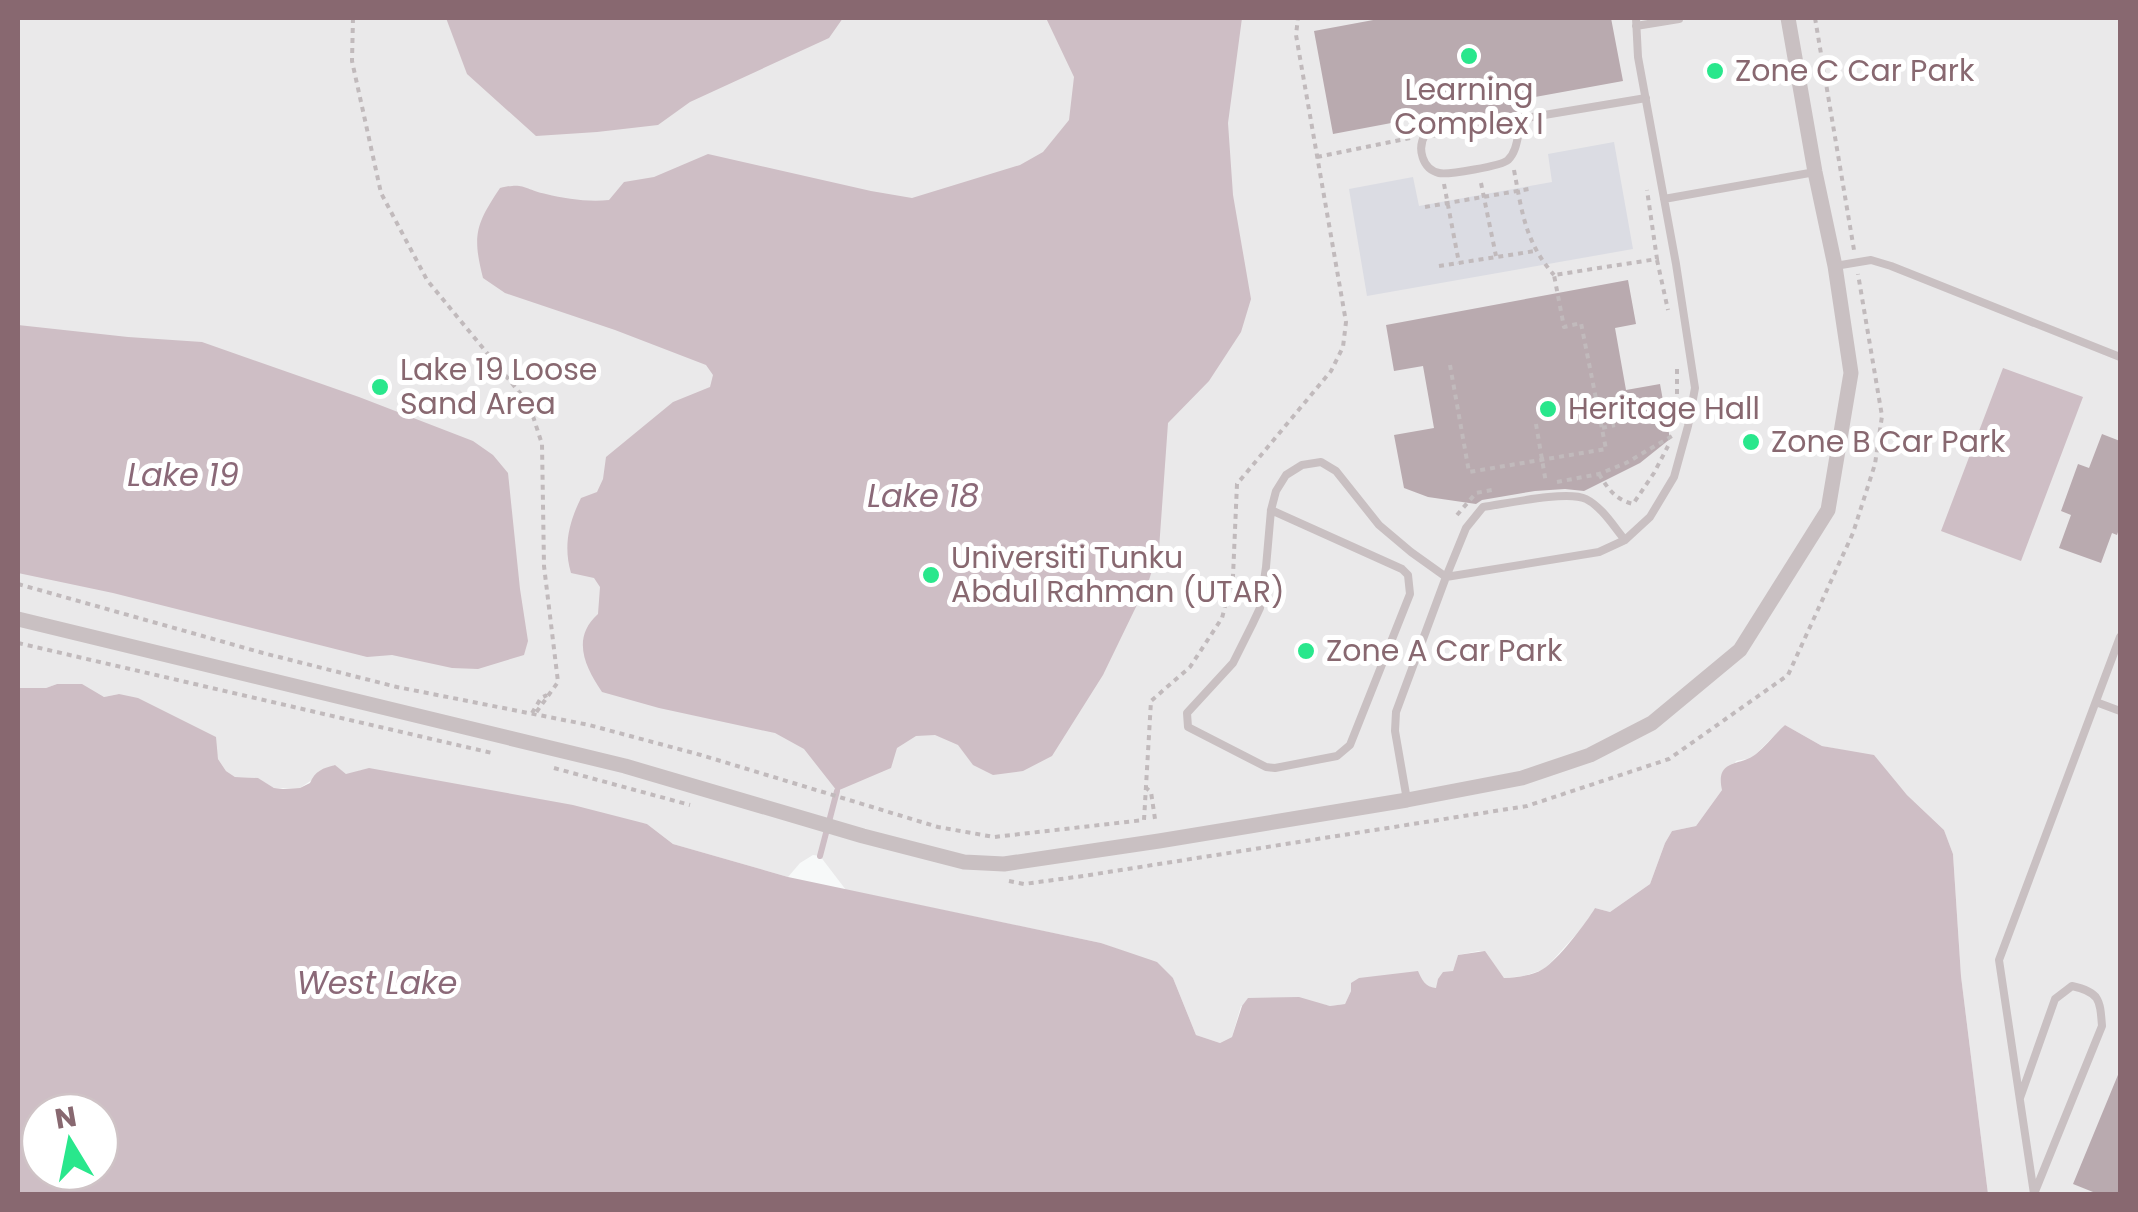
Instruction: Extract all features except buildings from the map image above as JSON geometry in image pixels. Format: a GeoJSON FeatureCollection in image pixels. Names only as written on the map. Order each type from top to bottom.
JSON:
{"type":"FeatureCollection","features":[{"type":"Feature","properties":{"kind":"street"},"geometry":{"type":"LineString","coordinates":[[18,618],[625,766],[964,862],[1004,864],[1407,800],[1522,778],[1590,755],[1652,723],[1740,650],[1828,510],[1852,373],[1788,18]]}},
{"type":"Feature","properties":{"kind":"lane"},"geometry":{"type":"LineString","coordinates":[[1271,510],[1402,569],[1408,576],[1410,594],[1350,745],[1337,756],[1275,768],[1188,727],[1186,721],[1187,713],[1233,663],[1260,608],[1271,510],[1286,475],[1302,465],[1321,462],[1336,471],[1379,525],[1446,578],[1599,552],[1625,540],[1650,518],[1674,478],[1695,388],[1638,57],[1636,22],[1679,19]]}},
{"type":"Feature","properties":{"kind":"lane"},"geometry":{"type":"LineString","coordinates":[[1524,116],[1512,156],[1502,164],[1442,174],[1431,169],[1423,158],[1420,146],[1425,135],[1524,116],[1646,98]]}},
{"type":"Feature","properties":{"kind":"lane"},"geometry":{"type":"LineString","coordinates":[[1664,198],[1816,172]]}},
{"type":"Feature","properties":{"kind":"lane"},"geometry":{"type":"LineString","coordinates":[[1835,266],[1871,260],[1891,266],[2120,358]]}},
{"type":"Feature","properties":{"kind":"lane"},"geometry":{"type":"LineString","coordinates":[[1407,800],[1394,731],[1396,712],[1466,528],[1483,507],[1582,497],[1597,507],[1625,540]]}},
{"type":"Feature","properties":{"kind":"lane"},"geometry":{"type":"LineString","coordinates":[[2020,1099],[2055,998],[2072,986],[2089,990],[2100,1003],[2102,1026],[2034,1194],[1999,960],[2120,638]]}},
{"type":"Feature","properties":{"kind":"lane"},"geometry":{"type":"LineString","coordinates":[[2096,702],[2120,711]]}},
{"type":"Feature","properties":{"kind":"path"},"geometry":{"type":"LineString","coordinates":[[353,18],[352,61],[380,192],[427,280],[529,404],[542,444],[544,566],[558,682],[534,714]]}},
{"type":"Feature","properties":{"kind":"path"},"geometry":{"type":"LineString","coordinates":[[18,584],[301,663],[589,726],[701,755],[938,828],[994,837],[1144,820],[1150,701],[1190,666],[1222,618],[1233,576],[1237,484],[1332,371],[1343,347],[1346,322],[1296,35],[1298,18]]}},
{"type":"Feature","properties":{"kind":"path"},"geometry":{"type":"LineString","coordinates":[[1005,880],[1024,884],[1083,876],[1527,806],[1669,759],[1788,675],[1853,533],[1875,464],[1882,416],[1815,18]]}},
{"type":"Feature","properties":{"kind":"path"},"geometry":{"type":"LineString","coordinates":[[1317,157],[1425,135]]}},
{"type":"Feature","properties":{"kind":"path"},"geometry":{"type":"LineString","coordinates":[[1450,365],[1469,472],[1606,449],[1581,324],[1564,327],[1554,276],[1530,242],[1512,156]]}},
{"type":"Feature","properties":{"kind":"path"},"geometry":{"type":"LineString","coordinates":[[1645,180],[1671,322]]}},
{"type":"Feature","properties":{"kind":"path"},"geometry":{"type":"LineString","coordinates":[[1425,208],[1529,189]]}},
{"type":"Feature","properties":{"kind":"path"},"geometry":{"type":"LineString","coordinates":[[1484,197],[1496,256]]}},
{"type":"Feature","properties":{"kind":"path"},"geometry":{"type":"LineString","coordinates":[[1448,203],[1460,262]]}},
{"type":"Feature","properties":{"kind":"path"},"geometry":{"type":"LineString","coordinates":[[1438,266],[1535,251]]}},
{"type":"Feature","properties":{"kind":"path"},"geometry":{"type":"LineString","coordinates":[[1554,276],[1657,259]]}},
{"type":"Feature","properties":{"kind":"path"},"geometry":{"type":"LineString","coordinates":[[1677,362],[1677,415]]}},
{"type":"Feature","properties":{"kind":"path"},"geometry":{"type":"LineString","coordinates":[[1596,402],[1604,400]]}},
{"type":"Feature","properties":{"kind":"path"},"geometry":{"type":"LineString","coordinates":[[1536,424],[1543,460]]}},
{"type":"Feature","properties":{"kind":"path"},"geometry":{"type":"LineString","coordinates":[[1602,428],[1615,425]]}},
{"type":"Feature","properties":{"kind":"path"},"geometry":{"type":"LineString","coordinates":[[1547,483],[1599,474],[1677,433],[1633,504],[1608,490],[1599,474]]}},
{"type":"Feature","properties":{"kind":"path"},"geometry":{"type":"LineString","coordinates":[[18,642],[498,755]]}},
{"type":"Feature","properties":{"kind":"path"},"geometry":{"type":"LineString","coordinates":[[539,764],[704,808]]}},
{"type":"Feature","properties":{"kind":"path"},"geometry":{"type":"LineString","coordinates":[[1145,787],[1151,792],[1155,819]]}},
{"type":"Feature","properties":{"kind":"shaded area","name":"Universiti Tunku Abdul Rahman (UTAR)"},"geometry":{"type":"Polygon","coordinates":[[[18,18],[2120,18],[2120,1194],[1988,1194],[1961,976],[1953,854],[1944,830],[1873,756],[1822,746],[1785,725],[1752,758],[1736,761],[1722,790],[1696,826],[1672,831],[1650,884],[1610,912],[1595,908],[1545,969],[1504,978],[1485,952],[1458,955],[1453,971],[1437,988],[1423,982],[1351,991],[1345,1004],[1330,1006],[1241,1006],[1232,1037],[1220,1043],[1196,1035],[1173,978],[1128,953],[1101,943],[846,890],[820,856],[813,855],[800,863],[788,877],[673,844],[647,824],[361,770],[346,774],[334,765],[300,788],[274,788],[257,778],[235,777],[218,759],[215,747],[119,694],[104,697],[57,684],[18,688],[18,18]]]}},
{"type":"Feature","properties":{"kind":"shaded area"},"geometry":{"type":"Polygon","coordinates":[[[1614,142],[1633,249],[1367,296],[1349,189],[1413,177],[1419,206],[1552,182],[1548,154],[1614,142]]]}},
{"type":"Feature","properties":{"kind":"water"},"geometry":{"type":"Polygon","coordinates":[[[446,18],[843,18],[829,38],[690,102],[658,125],[536,136],[467,74],[446,18]]]}},
{"type":"Feature","properties":{"kind":"water","name":"Lake 18"},"geometry":{"type":"Polygon","coordinates":[[[1046,18],[1242,18],[1228,123],[1233,195],[1251,299],[1241,332],[1209,381],[1168,423],[1159,549],[1149,580],[1103,675],[1052,756],[1023,771],[993,775],[973,765],[958,745],[935,735],[916,736],[897,748],[891,768],[837,791],[804,749],[775,733],[602,692],[586,663],[583,643],[598,614],[600,587],[594,578],[571,573],[567,544],[573,516],[581,498],[597,492],[606,457],[673,402],[710,387],[713,375],[706,365],[505,293],[483,278],[478,230],[500,188],[519,186],[569,199],[609,200],[624,182],[654,177],[708,154],[912,198],[1020,165],[1043,152],[1069,120],[1074,77],[1046,18]]]}},
{"type":"Feature","properties":{"kind":"water","name":"Lake 19"},"geometry":{"type":"Polygon","coordinates":[[[18,325],[202,342],[473,441],[493,455],[508,473],[528,641],[524,655],[478,669],[452,668],[392,655],[367,657],[18,573],[18,325]]]}},
{"type":"Feature","properties":{"kind":"water"},"geometry":{"type":"Polygon","coordinates":[[[2003,368],[2083,397],[2021,561],[1941,531],[2003,368]]]}},
{"type":"Feature","properties":{"kind":"water","name":"West Lake"},"geometry":{"type":"Polygon","coordinates":[[[82,684],[104,697],[119,694],[138,698],[216,737],[218,759],[235,777],[258,778],[274,788],[300,788],[320,771],[335,765],[346,774],[369,768],[573,805],[647,824],[673,844],[788,877],[1101,943],[1157,962],[1173,978],[1196,1035],[1220,1043],[1232,1037],[1248,998],[1299,997],[1330,1006],[1345,1004],[1351,983],[1359,978],[1418,971],[1427,985],[1436,988],[1443,972],[1453,971],[1458,955],[1485,951],[1504,978],[1543,969],[1595,908],[1610,912],[1650,884],[1672,831],[1696,826],[1722,790],[1725,768],[1756,754],[1785,725],[1822,746],[1874,755],[1907,795],[1944,830],[1953,854],[1961,976],[1988,1194],[18,1194],[18,688],[82,684]]]}},
{"type":"Feature","properties":{"kind":"waterway"},"geometry":{"type":"LineString","coordinates":[[820,856],[837,791]]}},
{"type":"Feature","properties":{"kind":"place","name":"Learning Complex I"},"geometry":{"type":"Point","coordinates":[1469,56]}},
{"type":"Feature","properties":{"kind":"place","name":"Zone C Car Park"},"geometry":{"type":"Point","coordinates":[1715,71]}},
{"type":"Feature","properties":{"kind":"place","name":"Lake 19 Loose Sand Area"},"geometry":{"type":"Point","coordinates":[380,387]}},
{"type":"Feature","properties":{"kind":"place","name":"Heritage Hall"},"geometry":{"type":"Point","coordinates":[1548,409]}},
{"type":"Feature","properties":{"kind":"place","name":"Zone B Car Park"},"geometry":{"type":"Point","coordinates":[1751,442]}},
{"type":"Feature","properties":{"kind":"place","name":"Universiti Tunku Abdul Rahman (UTAR)"},"geometry":{"type":"Point","coordinates":[931,575]}},
{"type":"Feature","properties":{"kind":"place","name":"Zone A Car Park"},"geometry":{"type":"Point","coordinates":[1306,651]}}]}
